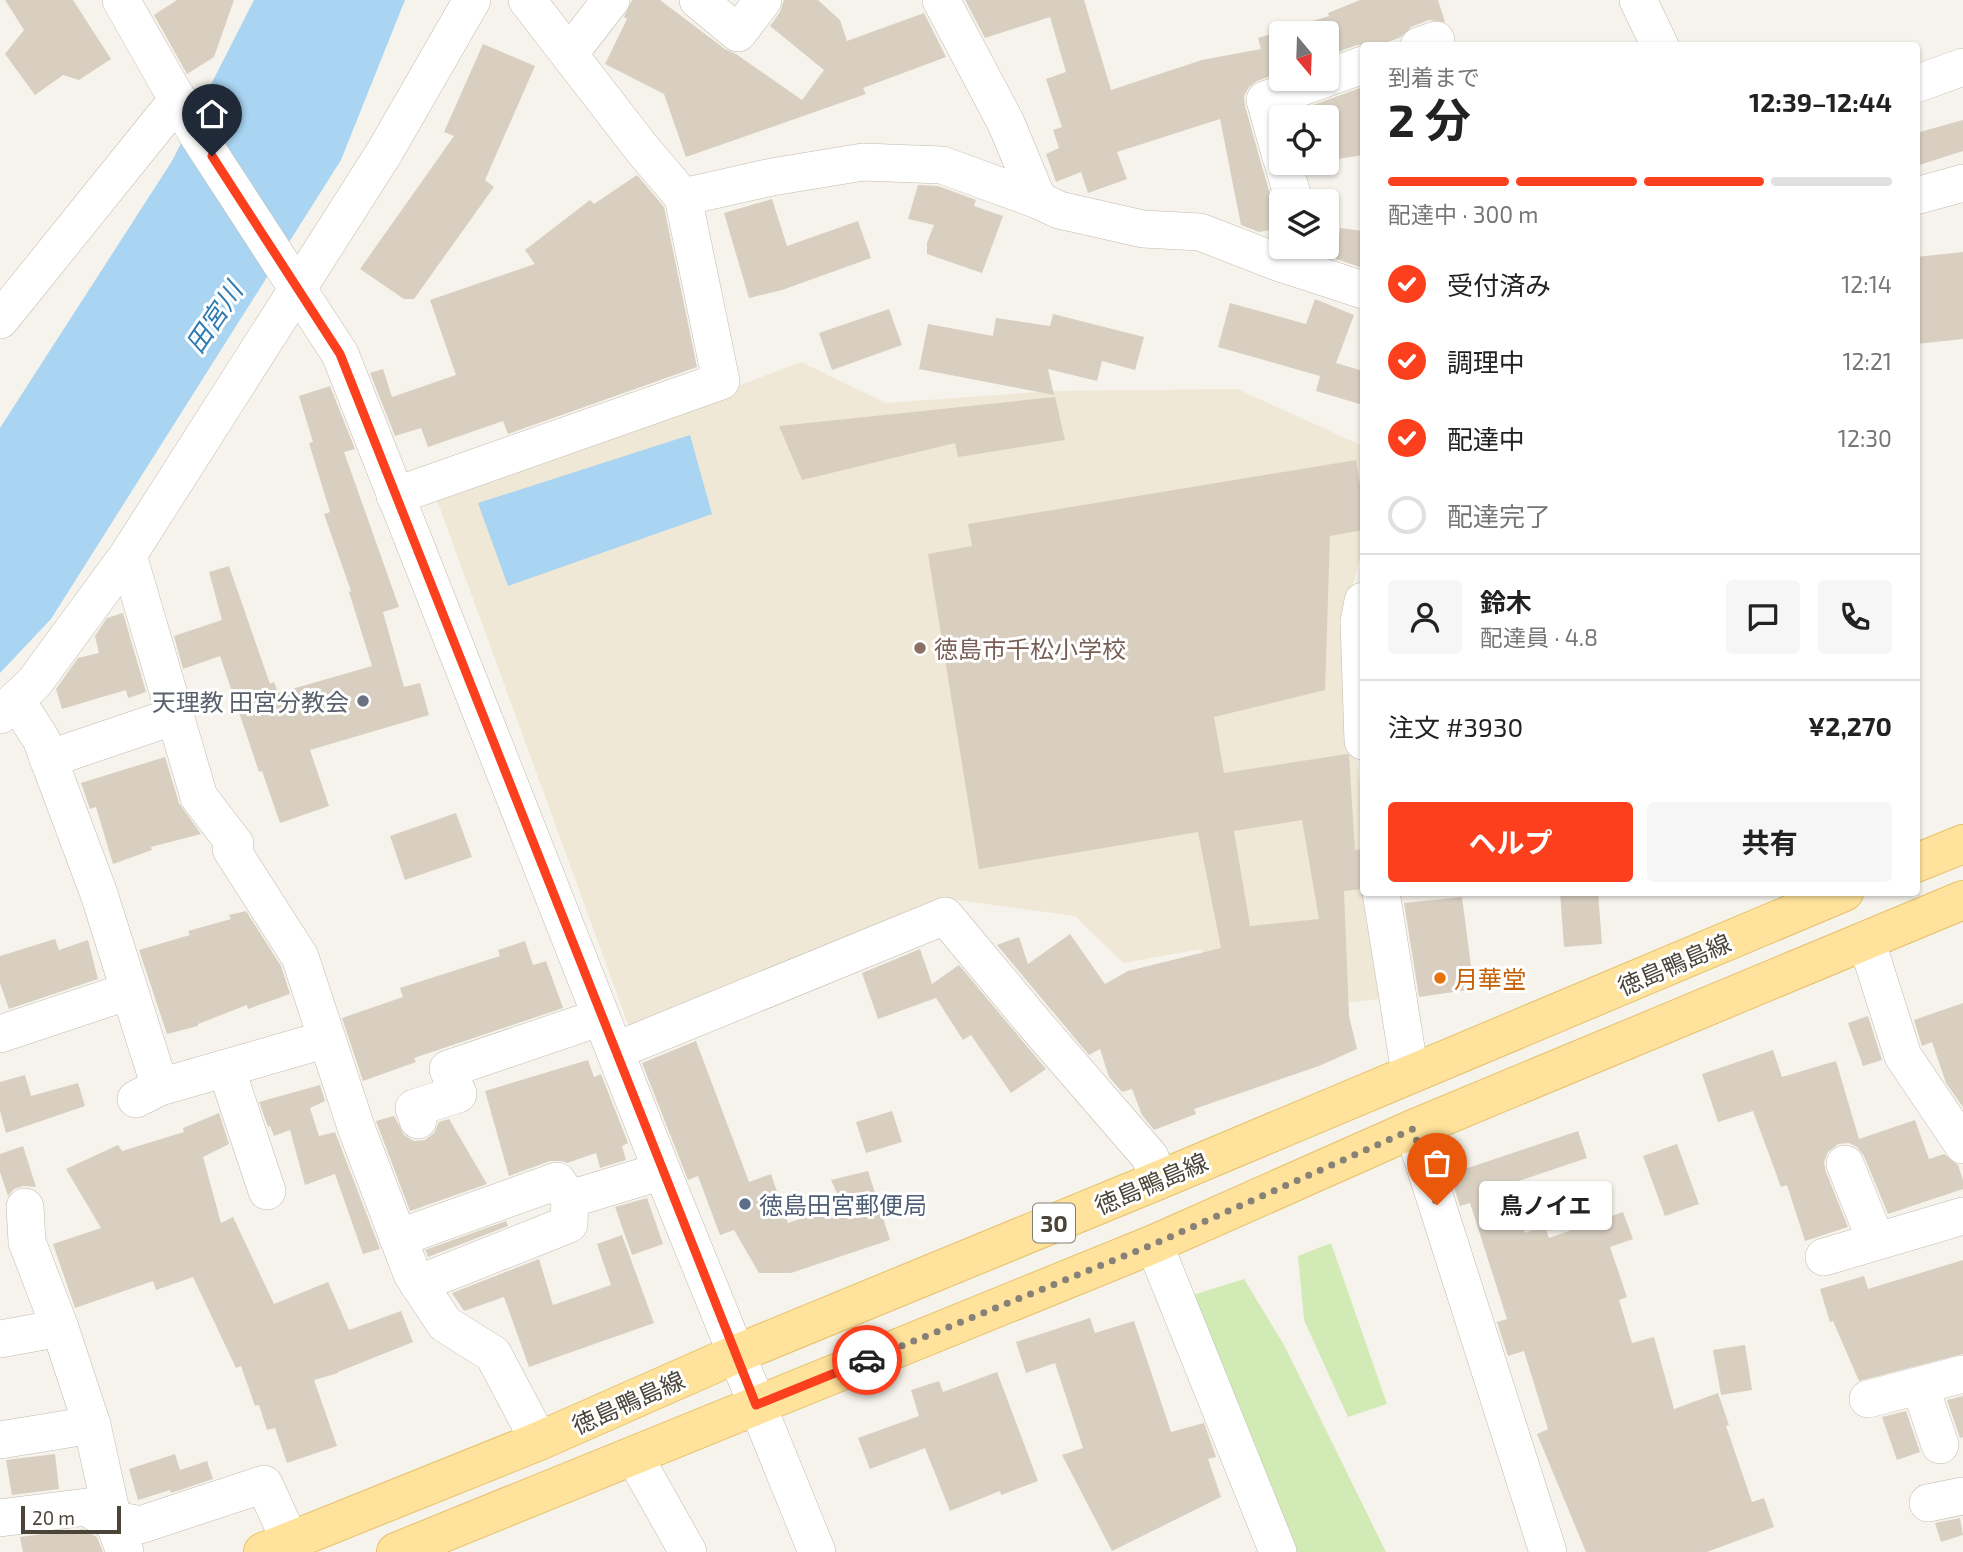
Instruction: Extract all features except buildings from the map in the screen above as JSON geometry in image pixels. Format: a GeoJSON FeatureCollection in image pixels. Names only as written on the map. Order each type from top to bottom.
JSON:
{"type":"FeatureCollection","features":[{"type":"Feature","properties":{"kind":"main road"},"geometry":{"type":"LineString","coordinates":[[1920,861],[1963,844]]}},
{"type":"Feature","properties":{"kind":"main road","name":"徳島鴨島線"},"geometry":{"type":"LineString","coordinates":[[277,1547],[539,1441],[736,1354],[1159,1180],[1834,896]]}},
{"type":"Feature","properties":{"kind":"main road","name":"徳島鴨島線"},"geometry":{"type":"LineString","coordinates":[[396,1552],[1154,1244],[1413,1129],[1963,900]]}},
{"type":"Feature","properties":{"kind":"street"},"geometry":{"type":"LineString","coordinates":[[121,0],[197,134],[340,354],[662,1171],[817,1552]]}},
{"type":"Feature","properties":{"kind":"street"},"geometry":{"type":"LineString","coordinates":[[327,1039],[148,1093],[129,991],[99,894],[41,739],[8,708],[34,683],[128,555],[293,279],[384,153],[472,0]]}},
{"type":"Feature","properties":{"kind":"street"},"geometry":{"type":"LineString","coordinates":[[395,496],[721,381],[683,197],[527,0]]}},
{"type":"Feature","properties":{"kind":"street"},"geometry":{"type":"LineString","coordinates":[[569,54],[611,0]]}},
{"type":"Feature","properties":{"kind":"street"},"geometry":{"type":"LineString","coordinates":[[698,0],[738,33],[763,0]]}},
{"type":"Feature","properties":{"kind":"street"},"geometry":{"type":"LineString","coordinates":[[941,0],[1006,123],[1038,200]]}},
{"type":"Feature","properties":{"kind":"street"},"geometry":{"type":"LineString","coordinates":[[1638,0],[1658,42]]}},
{"type":"Feature","properties":{"kind":"street"},"geometry":{"type":"LineString","coordinates":[[1339,73],[1360,66]]}},
{"type":"Feature","properties":{"kind":"street"},"geometry":{"type":"LineString","coordinates":[[1920,83],[1963,67]]}},
{"type":"Feature","properties":{"kind":"street"},"geometry":{"type":"LineString","coordinates":[[1269,114],[1265,100],[1290,91]]}},
{"type":"Feature","properties":{"kind":"street"},"geometry":{"type":"LineString","coordinates":[[0,320],[178,99]]}},
{"type":"Feature","properties":{"kind":"street"},"geometry":{"type":"LineString","coordinates":[[683,197],[772,177],[863,162],[942,165],[1059,210],[1143,229],[1200,232],[1269,250]]}},
{"type":"Feature","properties":{"kind":"street"},"geometry":{"type":"LineString","coordinates":[[1920,195],[1963,183]]}},
{"type":"Feature","properties":{"kind":"street"},"geometry":{"type":"LineString","coordinates":[[1295,259],[1360,289]]}},
{"type":"Feature","properties":{"kind":"street"},"geometry":{"type":"LineString","coordinates":[[128,555],[199,797],[235,844],[231,849],[300,957],[357,1130],[412,1274],[445,1324],[493,1354],[539,1441]]}},
{"type":"Feature","properties":{"kind":"street"},"geometry":{"type":"LineString","coordinates":[[1360,617],[1360,652]]}},
{"type":"Feature","properties":{"kind":"street"},"geometry":{"type":"LineString","coordinates":[[48,759],[175,716]]}},
{"type":"Feature","properties":{"kind":"street"},"geometry":{"type":"LineString","coordinates":[[1382,896],[1410,1073]]}},
{"type":"Feature","properties":{"kind":"street"},"geometry":{"type":"LineString","coordinates":[[615,1051],[945,916],[1150,1157],[1159,1180]]}},
{"type":"Feature","properties":{"kind":"street"},"geometry":{"type":"LineString","coordinates":[[1866,940],[1903,1056],[1963,1145]]}},
{"type":"Feature","properties":{"kind":"street"},"geometry":{"type":"LineString","coordinates":[[0,1034],[129,991]]}},
{"type":"Feature","properties":{"kind":"street"},"geometry":{"type":"LineString","coordinates":[[418,1120],[414,1108],[458,1094],[448,1069],[601,1017]]}},
{"type":"Feature","properties":{"kind":"street"},"geometry":{"type":"LineString","coordinates":[[226,1068],[267,1191]]}},
{"type":"Feature","properties":{"kind":"street"},"geometry":{"type":"LineString","coordinates":[[1413,1129],[1548,1552]]}},
{"type":"Feature","properties":{"kind":"street"},"geometry":{"type":"LineString","coordinates":[[1845,1164],[1876,1241]]}},
{"type":"Feature","properties":{"kind":"street"},"geometry":{"type":"LineString","coordinates":[[570,1199],[662,1171]]}},
{"type":"Feature","properties":{"kind":"street"},"geometry":{"type":"LineString","coordinates":[[398,1238],[557,1181],[570,1199],[569,1224],[418,1284]]}},
{"type":"Feature","properties":{"kind":"street"},"geometry":{"type":"LineString","coordinates":[[26,1207],[27,1242],[60,1328],[92,1425],[119,1536]]}},
{"type":"Feature","properties":{"kind":"street"},"geometry":{"type":"LineString","coordinates":[[1824,1257],[1963,1216]]}},
{"type":"Feature","properties":{"kind":"street"},"geometry":{"type":"LineString","coordinates":[[1154,1244],[1278,1552]]}},
{"type":"Feature","properties":{"kind":"street"},"geometry":{"type":"LineString","coordinates":[[0,1339],[60,1328]]}},
{"type":"Feature","properties":{"kind":"street"},"geometry":{"type":"LineString","coordinates":[[1868,1399],[1963,1374]]}},
{"type":"Feature","properties":{"kind":"street"},"geometry":{"type":"LineString","coordinates":[[1920,1385],[1940,1446]]}},
{"type":"Feature","properties":{"kind":"street"},"geometry":{"type":"LineString","coordinates":[[0,1440],[92,1425]]}},
{"type":"Feature","properties":{"kind":"street"},"geometry":{"type":"LineString","coordinates":[[635,1455],[688,1552]]}},
{"type":"Feature","properties":{"kind":"street"},"geometry":{"type":"LineString","coordinates":[[119,1536],[140,1525],[264,1484],[277,1547]]}},
{"type":"Feature","properties":{"kind":"street"},"geometry":{"type":"LineString","coordinates":[[1928,1503],[1963,1496]]}},
{"type":"Feature","properties":{"kind":"street"},"geometry":{"type":"LineString","coordinates":[[0,1518],[87,1507],[106,1520],[119,1536]]}},
{"type":"Feature","properties":{"kind":"shaded area","name":"徳島市千松小学校"},"geometry":{"type":"Polygon","coordinates":[[[801,362],[886,403],[1052,391],[1237,389],[1360,445],[1360,556],[1351,593],[1347,704],[1360,783],[1360,896],[1371,896],[1379,999],[1220,1017],[1201,949],[1123,963],[1075,916],[950,899],[629,1027],[437,500],[801,362]]]}},
{"type":"Feature","properties":{"kind":"green space"},"geometry":{"type":"Polygon","coordinates":[[[1331,1243],[1387,1404],[1348,1417],[1304,1320],[1298,1256],[1331,1243]]]}},
{"type":"Feature","properties":{"kind":"green space"},"geometry":{"type":"Polygon","coordinates":[[[1244,1279],[1284,1345],[1386,1552],[1296,1552],[1193,1295],[1244,1279]]]}},
{"type":"Feature","properties":{"kind":"water","name":"田宮川"},"geometry":{"type":"Polygon","coordinates":[[[254,0],[405,0],[341,160],[51,619],[0,673],[0,428],[172,161],[254,0]]]}},
{"type":"Feature","properties":{"kind":"water"},"geometry":{"type":"Polygon","coordinates":[[[690,435],[712,514],[508,586],[478,503],[690,435]]]}},
{"type":"Feature","properties":{"kind":"way so far"},"geometry":{"type":"LineString","coordinates":[[867,1360],[1154,1244],[1413,1129],[1437,1205]]}},
{"type":"Feature","properties":{"kind":"place","name":"徳島市千松小学校"},"geometry":{"type":"Point","coordinates":[920,648]}},
{"type":"Feature","properties":{"kind":"place","name":"天理教 田宮分教会"},"geometry":{"type":"Point","coordinates":[363,701]}},
{"type":"Feature","properties":{"kind":"place","name":"月華堂"},"geometry":{"type":"Point","coordinates":[1440,978]}},
{"type":"Feature","properties":{"kind":"place","name":"徳島田宮郵便局"},"geometry":{"type":"Point","coordinates":[745,1204]}},
{"type":"Feature","properties":{"kind":"place","name":"鳥ノイエ"},"geometry":{"type":"Point","coordinates":[1437,1205]}},
{"type":"Feature","properties":{"kind":"route"},"geometry":{"type":"LineString","coordinates":[[212,156],[340,354],[756,1405],[867,1360]]}}]}
